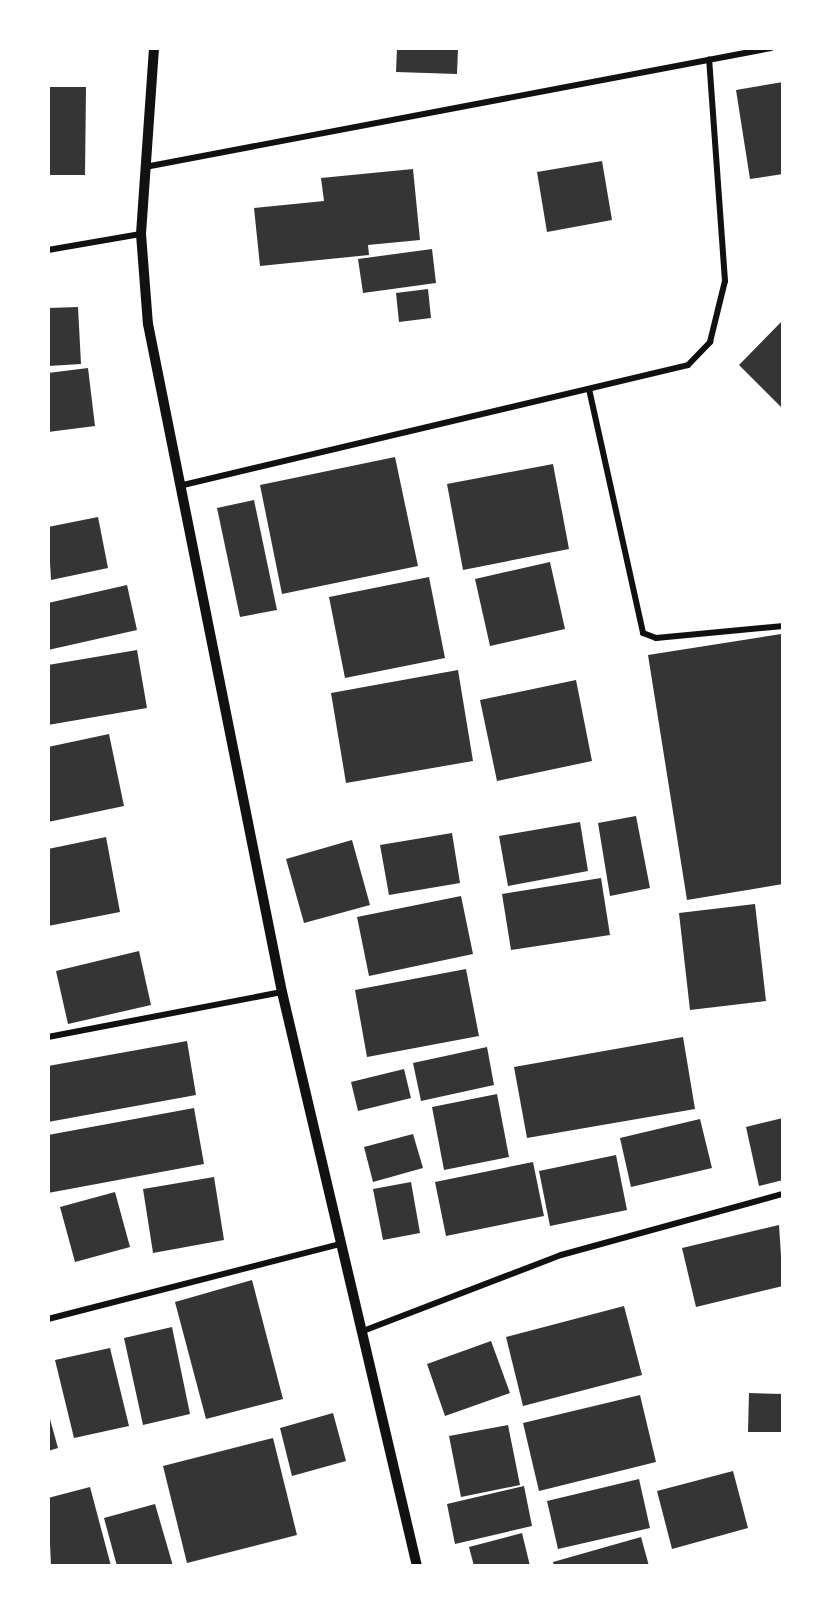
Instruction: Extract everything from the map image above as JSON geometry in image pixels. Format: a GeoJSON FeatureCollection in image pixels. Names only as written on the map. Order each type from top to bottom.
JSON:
{"type":"FeatureCollection","features":[{"type":"Feature","properties":{"kind":"street"},"geometry":{"type":"LineString","coordinates":[[154,48],[141,234],[148,324],[178,486],[282,992],[417,1566]]}},
{"type":"Feature","properties":{"kind":"street"},"geometry":{"type":"LineString","coordinates":[[146,167],[771,48]]}},
{"type":"Feature","properties":{"kind":"street"},"geometry":{"type":"LineString","coordinates":[[178,486],[688,365],[710,342],[725,281],[709,60]]}},
{"type":"Feature","properties":{"kind":"street"},"geometry":{"type":"LineString","coordinates":[[48,250],[141,234]]}},
{"type":"Feature","properties":{"kind":"street"},"geometry":{"type":"LineString","coordinates":[[589,389],[643,633],[656,638],[783,626]]}},
{"type":"Feature","properties":{"kind":"street"},"geometry":{"type":"LineString","coordinates":[[48,1037],[282,992]]}},
{"type":"Feature","properties":{"kind":"street"},"geometry":{"type":"LineString","coordinates":[[363,1331],[550,1259],[783,1194]]}},
{"type":"Feature","properties":{"kind":"street"},"geometry":{"type":"LineString","coordinates":[[48,1319],[340,1244]]}},
{"type":"Feature","properties":{"kind":"building"},"geometry":{"type":"Polygon","coordinates":[[[397,48],[458,48],[457,74],[396,72],[397,48]]]}},
{"type":"Feature","properties":{"kind":"building"},"geometry":{"type":"Polygon","coordinates":[[[783,82],[783,174],[750,179],[736,90],[783,82]]]}},
{"type":"Feature","properties":{"kind":"building"},"geometry":{"type":"Polygon","coordinates":[[[48,87],[86,87],[85,175],[48,175],[48,87]]]}},
{"type":"Feature","properties":{"kind":"building"},"geometry":{"type":"Polygon","coordinates":[[[602,161],[612,220],[547,232],[537,172],[602,161]]]}},
{"type":"Feature","properties":{"kind":"building"},"geometry":{"type":"Polygon","coordinates":[[[413,169],[420,240],[368,245],[369,255],[260,266],[254,208],[324,201],[321,178],[413,169]]]}},
{"type":"Feature","properties":{"kind":"building"},"geometry":{"type":"Polygon","coordinates":[[[432,249],[436,283],[363,293],[358,259],[432,249]]]}},
{"type":"Feature","properties":{"kind":"building"},"geometry":{"type":"Polygon","coordinates":[[[428,289],[431,318],[399,322],[396,293],[428,289]]]}},
{"type":"Feature","properties":{"kind":"building"},"geometry":{"type":"Polygon","coordinates":[[[78,307],[81,364],[48,366],[48,308],[78,307]]]}},
{"type":"Feature","properties":{"kind":"building"},"geometry":{"type":"Polygon","coordinates":[[[783,320],[783,409],[739,365],[783,320]]]}},
{"type":"Feature","properties":{"kind":"building"},"geometry":{"type":"Polygon","coordinates":[[[88,368],[95,426],[48,432],[48,373],[88,368]]]}},
{"type":"Feature","properties":{"kind":"building"},"geometry":{"type":"Polygon","coordinates":[[[395,457],[418,566],[282,594],[260,485],[395,457]]]}},
{"type":"Feature","properties":{"kind":"building"},"geometry":{"type":"Polygon","coordinates":[[[553,464],[569,549],[463,570],[447,484],[553,464]]]}},
{"type":"Feature","properties":{"kind":"building"},"geometry":{"type":"Polygon","coordinates":[[[254,500],[277,610],[240,617],[217,508],[254,500]]]}},
{"type":"Feature","properties":{"kind":"building"},"geometry":{"type":"Polygon","coordinates":[[[98,517],[108,568],[51,580],[48,527],[98,517]]]}},
{"type":"Feature","properties":{"kind":"building"},"geometry":{"type":"Polygon","coordinates":[[[550,562],[565,629],[490,646],[475,579],[550,562]]]}},
{"type":"Feature","properties":{"kind":"building"},"geometry":{"type":"Polygon","coordinates":[[[429,577],[445,658],[345,678],[329,597],[429,577]]]}},
{"type":"Feature","properties":{"kind":"building"},"geometry":{"type":"Polygon","coordinates":[[[127,585],[137,630],[48,650],[48,603],[127,585]]]}},
{"type":"Feature","properties":{"kind":"building"},"geometry":{"type":"Polygon","coordinates":[[[781,634],[783,884],[687,900],[648,655],[781,634]]]}},
{"type":"Feature","properties":{"kind":"building"},"geometry":{"type":"Polygon","coordinates":[[[137,650],[147,708],[48,725],[48,665],[137,650]]]}},
{"type":"Feature","properties":{"kind":"building"},"geometry":{"type":"Polygon","coordinates":[[[458,670],[473,761],[346,783],[331,693],[458,670]]]}},
{"type":"Feature","properties":{"kind":"building"},"geometry":{"type":"Polygon","coordinates":[[[576,680],[592,761],[497,781],[480,700],[576,680]]]}},
{"type":"Feature","properties":{"kind":"building"},"geometry":{"type":"Polygon","coordinates":[[[109,734],[124,806],[48,822],[48,747],[109,734]]]}},
{"type":"Feature","properties":{"kind":"building"},"geometry":{"type":"Polygon","coordinates":[[[636,816],[650,888],[610,896],[598,823],[636,816]]]}},
{"type":"Feature","properties":{"kind":"building"},"geometry":{"type":"Polygon","coordinates":[[[580,822],[588,871],[508,886],[499,836],[580,822]]]}},
{"type":"Feature","properties":{"kind":"building"},"geometry":{"type":"Polygon","coordinates":[[[452,833],[460,883],[389,895],[380,845],[452,833]]]}},
{"type":"Feature","properties":{"kind":"building"},"geometry":{"type":"Polygon","coordinates":[[[106,837],[120,912],[48,926],[48,849],[106,837]]]}},
{"type":"Feature","properties":{"kind":"building"},"geometry":{"type":"Polygon","coordinates":[[[352,840],[370,905],[304,923],[286,859],[352,840]]]}},
{"type":"Feature","properties":{"kind":"building"},"geometry":{"type":"Polygon","coordinates":[[[601,878],[610,935],[511,950],[502,894],[601,878]]]}},
{"type":"Feature","properties":{"kind":"building"},"geometry":{"type":"Polygon","coordinates":[[[461,896],[473,954],[369,976],[357,917],[461,896]]]}},
{"type":"Feature","properties":{"kind":"building"},"geometry":{"type":"Polygon","coordinates":[[[755,904],[766,1001],[690,1010],[679,913],[755,904]]]}},
{"type":"Feature","properties":{"kind":"building"},"geometry":{"type":"Polygon","coordinates":[[[139,951],[151,1005],[68,1024],[56,971],[139,951]]]}},
{"type":"Feature","properties":{"kind":"building"},"geometry":{"type":"Polygon","coordinates":[[[466,969],[479,1036],[367,1057],[355,990],[466,969]]]}},
{"type":"Feature","properties":{"kind":"building"},"geometry":{"type":"Polygon","coordinates":[[[683,1037],[695,1109],[527,1138],[514,1067],[683,1037]]]}},
{"type":"Feature","properties":{"kind":"building"},"geometry":{"type":"Polygon","coordinates":[[[187,1041],[196,1095],[48,1122],[48,1066],[187,1041]]]}},
{"type":"Feature","properties":{"kind":"building"},"geometry":{"type":"Polygon","coordinates":[[[487,1047],[494,1085],[421,1101],[413,1063],[487,1047]]]}},
{"type":"Feature","properties":{"kind":"building"},"geometry":{"type":"Polygon","coordinates":[[[404,1069],[411,1098],[358,1111],[351,1082],[404,1069]]]}},
{"type":"Feature","properties":{"kind":"building"},"geometry":{"type":"Polygon","coordinates":[[[497,1094],[509,1157],[444,1170],[432,1107],[497,1094]]]}},
{"type":"Feature","properties":{"kind":"building"},"geometry":{"type":"Polygon","coordinates":[[[194,1108],[204,1164],[48,1193],[48,1135],[194,1108]]]}},
{"type":"Feature","properties":{"kind":"building"},"geometry":{"type":"Polygon","coordinates":[[[783,1118],[783,1180],[759,1186],[746,1127],[783,1118]]]}},
{"type":"Feature","properties":{"kind":"building"},"geometry":{"type":"Polygon","coordinates":[[[700,1119],[712,1168],[631,1187],[620,1138],[700,1119]]]}},
{"type":"Feature","properties":{"kind":"building"},"geometry":{"type":"Polygon","coordinates":[[[413,1134],[423,1168],[373,1182],[364,1147],[413,1134]]]}},
{"type":"Feature","properties":{"kind":"building"},"geometry":{"type":"Polygon","coordinates":[[[616,1155],[627,1210],[550,1226],[539,1171],[616,1155]]]}},
{"type":"Feature","properties":{"kind":"building"},"geometry":{"type":"Polygon","coordinates":[[[533,1162],[544,1216],[446,1236],[435,1182],[533,1162]]]}},
{"type":"Feature","properties":{"kind":"building"},"geometry":{"type":"Polygon","coordinates":[[[214,1177],[224,1240],[153,1253],[143,1189],[214,1177]]]}},
{"type":"Feature","properties":{"kind":"building"},"geometry":{"type":"Polygon","coordinates":[[[411,1182],[420,1233],[383,1240],[373,1189],[411,1182]]]}},
{"type":"Feature","properties":{"kind":"building"},"geometry":{"type":"Polygon","coordinates":[[[115,1192],[130,1247],[75,1262],[60,1207],[115,1192]]]}},
{"type":"Feature","properties":{"kind":"building"},"geometry":{"type":"Polygon","coordinates":[[[779,1225],[783,1286],[696,1307],[682,1248],[779,1225]]]}},
{"type":"Feature","properties":{"kind":"building"},"geometry":{"type":"Polygon","coordinates":[[[252,1280],[283,1399],[206,1419],[175,1302],[252,1280]]]}},
{"type":"Feature","properties":{"kind":"building"},"geometry":{"type":"Polygon","coordinates":[[[624,1306],[642,1375],[523,1406],[506,1337],[624,1306]]]}},
{"type":"Feature","properties":{"kind":"building"},"geometry":{"type":"Polygon","coordinates":[[[172,1327],[190,1414],[143,1425],[124,1338],[172,1327]]]}},
{"type":"Feature","properties":{"kind":"building"},"geometry":{"type":"Polygon","coordinates":[[[491,1341],[510,1393],[445,1416],[427,1364],[491,1341]]]}},
{"type":"Feature","properties":{"kind":"building"},"geometry":{"type":"Polygon","coordinates":[[[110,1348],[129,1426],[74,1438],[55,1360],[110,1348]]]}},
{"type":"Feature","properties":{"kind":"building"},"geometry":{"type":"Polygon","coordinates":[[[749,1393],[783,1394],[783,1432],[748,1432],[749,1393]]]}},
{"type":"Feature","properties":{"kind":"building"},"geometry":{"type":"Polygon","coordinates":[[[640,1395],[656,1462],[539,1491],[523,1423],[640,1395]]]}},
{"type":"Feature","properties":{"kind":"building"},"geometry":{"type":"Polygon","coordinates":[[[48,1412],[58,1448],[48,1451],[48,1412]]]}},
{"type":"Feature","properties":{"kind":"building"},"geometry":{"type":"Polygon","coordinates":[[[333,1413],[346,1461],[292,1476],[280,1428],[333,1413]]]}},
{"type":"Feature","properties":{"kind":"building"},"geometry":{"type":"Polygon","coordinates":[[[508,1425],[520,1485],[461,1497],[449,1436],[508,1425]]]}},
{"type":"Feature","properties":{"kind":"building"},"geometry":{"type":"Polygon","coordinates":[[[273,1438],[297,1535],[187,1563],[163,1466],[273,1438]]]}},
{"type":"Feature","properties":{"kind":"building"},"geometry":{"type":"Polygon","coordinates":[[[733,1471],[748,1528],[672,1549],[657,1491],[733,1471]]]}},
{"type":"Feature","properties":{"kind":"building"},"geometry":{"type":"Polygon","coordinates":[[[639,1479],[650,1528],[558,1549],[547,1501],[639,1479]]]}},
{"type":"Feature","properties":{"kind":"building"},"geometry":{"type":"Polygon","coordinates":[[[524,1486],[532,1526],[455,1544],[447,1504],[524,1486]]]}},
{"type":"Feature","properties":{"kind":"building"},"geometry":{"type":"Polygon","coordinates":[[[90,1487],[111,1566],[51,1566],[48,1498],[90,1487]]]}},
{"type":"Feature","properties":{"kind":"building"},"geometry":{"type":"Polygon","coordinates":[[[155,1504],[173,1566],[117,1566],[104,1518],[155,1504]]]}},
{"type":"Feature","properties":{"kind":"building"},"geometry":{"type":"Polygon","coordinates":[[[522,1533],[530,1566],[474,1566],[469,1547],[522,1533]]]}},
{"type":"Feature","properties":{"kind":"building"},"geometry":{"type":"Polygon","coordinates":[[[641,1537],[649,1566],[554,1566],[553,1562],[641,1537]]]}}]}
